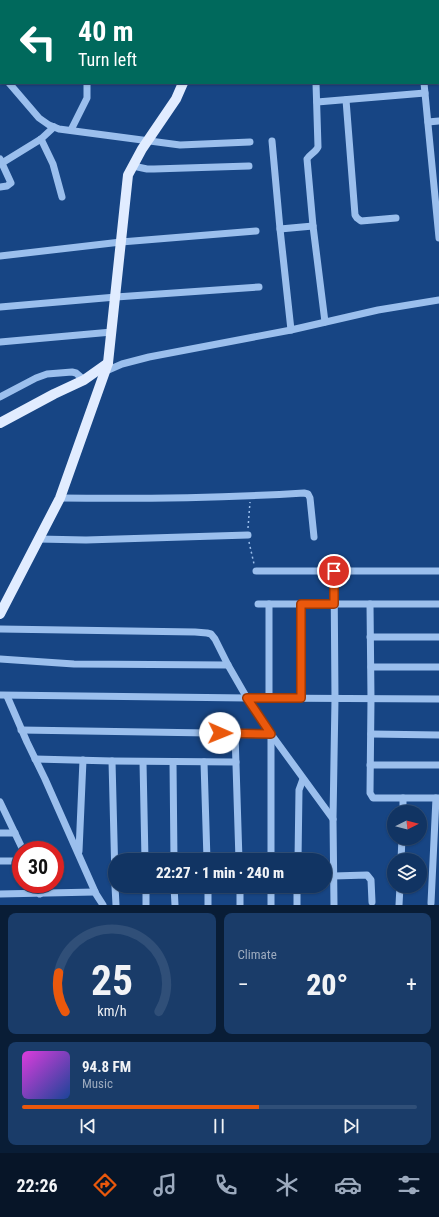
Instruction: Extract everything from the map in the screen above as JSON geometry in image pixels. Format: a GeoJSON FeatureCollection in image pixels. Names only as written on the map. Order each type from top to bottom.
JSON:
{"type":"FeatureCollection","features":[{"type":"Feature","properties":{"kind":"main road"},"geometry":{"type":"LineString","coordinates":[[0,614],[60,498],[107,367],[116,297],[128,175],[148,141],[176,99],[183,84]]}},
{"type":"Feature","properties":{"kind":"main road"},"geometry":{"type":"LineString","coordinates":[[0,423],[107,367]]}},
{"type":"Feature","properties":{"kind":"street"},"geometry":{"type":"LineString","coordinates":[[10,84],[39,118],[54,127],[180,145],[250,142]]}},
{"type":"Feature","properties":{"kind":"street"},"geometry":{"type":"LineString","coordinates":[[71,130],[87,98],[87,84]]}},
{"type":"Feature","properties":{"kind":"street"},"geometry":{"type":"LineString","coordinates":[[316,84],[318,147],[307,160],[313,226],[325,322]]}},
{"type":"Feature","properties":{"kind":"street"},"geometry":{"type":"LineString","coordinates":[[424,84],[430,152],[436,181],[439,238]]}},
{"type":"Feature","properties":{"kind":"street"},"geometry":{"type":"LineString","coordinates":[[317,102],[425,93]]}},
{"type":"Feature","properties":{"kind":"street"},"geometry":{"type":"LineString","coordinates":[[346,100],[355,215],[361,221],[396,218]]}},
{"type":"Feature","properties":{"kind":"street"},"geometry":{"type":"LineString","coordinates":[[428,122],[439,121]]}},
{"type":"Feature","properties":{"kind":"street"},"geometry":{"type":"LineString","coordinates":[[0,188],[11,183],[1,161],[42,138],[54,127]]}},
{"type":"Feature","properties":{"kind":"street"},"geometry":{"type":"LineString","coordinates":[[42,138],[53,164],[62,197]]}},
{"type":"Feature","properties":{"kind":"street"},"geometry":{"type":"LineString","coordinates":[[272,141],[291,330]]}},
{"type":"Feature","properties":{"kind":"street"},"geometry":{"type":"LineString","coordinates":[[430,152],[439,151]]}},
{"type":"Feature","properties":{"kind":"street"},"geometry":{"type":"LineString","coordinates":[[133,166],[146,169],[249,166]]}},
{"type":"Feature","properties":{"kind":"street"},"geometry":{"type":"LineString","coordinates":[[280,229],[313,226]]}},
{"type":"Feature","properties":{"kind":"street"},"geometry":{"type":"LineString","coordinates":[[0,256],[121,242],[256,231]]}},
{"type":"Feature","properties":{"kind":"street"},"geometry":{"type":"LineString","coordinates":[[0,307],[259,287]]}},
{"type":"Feature","properties":{"kind":"street"},"geometry":{"type":"LineString","coordinates":[[107,367],[149,357],[439,300]]}},
{"type":"Feature","properties":{"kind":"street"},"geometry":{"type":"LineString","coordinates":[[0,342],[112,332]]}},
{"type":"Feature","properties":{"kind":"street"},"geometry":{"type":"LineString","coordinates":[[0,397],[36,378],[48,374],[72,372],[76,373],[84,380]]}},
{"type":"Feature","properties":{"kind":"street"},"geometry":{"type":"LineString","coordinates":[[60,498],[144,499],[304,493],[308,494],[310,498],[314,537]]}},
{"type":"Feature","properties":{"kind":"street"},"geometry":{"type":"LineString","coordinates":[[38,539],[86,540],[248,535]]}},
{"type":"Feature","properties":{"kind":"street"},"geometry":{"type":"LineString","coordinates":[[256,571],[439,571]]}},
{"type":"Feature","properties":{"kind":"street"},"geometry":{"type":"LineString","coordinates":[[334,571],[334,905]]}},
{"type":"Feature","properties":{"kind":"street"},"geometry":{"type":"LineString","coordinates":[[258,604],[439,604]]}},
{"type":"Feature","properties":{"kind":"street"},"geometry":{"type":"LineString","coordinates":[[268,604],[269,698]]}},
{"type":"Feature","properties":{"kind":"street"},"geometry":{"type":"LineString","coordinates":[[301,604],[301,698]]}},
{"type":"Feature","properties":{"kind":"street"},"geometry":{"type":"LineString","coordinates":[[370,604],[370,793],[371,796],[377,798],[437,798],[431,903]]}},
{"type":"Feature","properties":{"kind":"street"},"geometry":{"type":"LineString","coordinates":[[0,629],[211,634],[247,698],[271,734],[333,819]]}},
{"type":"Feature","properties":{"kind":"street"},"geometry":{"type":"LineString","coordinates":[[370,637],[439,637]]}},
{"type":"Feature","properties":{"kind":"street"},"geometry":{"type":"LineString","coordinates":[[0,659],[74,664],[228,665]]}},
{"type":"Feature","properties":{"kind":"street"},"geometry":{"type":"LineString","coordinates":[[371,667],[439,667]]}},
{"type":"Feature","properties":{"kind":"street"},"geometry":{"type":"LineString","coordinates":[[103,905],[78,854],[22,730],[3,696],[439,699]]}},
{"type":"Feature","properties":{"kind":"street"},"geometry":{"type":"LineString","coordinates":[[22,730],[271,734]]}},
{"type":"Feature","properties":{"kind":"street"},"geometry":{"type":"LineString","coordinates":[[235,733],[239,853]]}},
{"type":"Feature","properties":{"kind":"street"},"geometry":{"type":"LineString","coordinates":[[271,734],[271,853]]}},
{"type":"Feature","properties":{"kind":"street"},"geometry":{"type":"LineString","coordinates":[[370,734],[439,735]]}},
{"type":"Feature","properties":{"kind":"street"},"geometry":{"type":"LineString","coordinates":[[35,759],[143,762],[236,762]]}},
{"type":"Feature","properties":{"kind":"street"},"geometry":{"type":"LineString","coordinates":[[78,854],[82,760]]}},
{"type":"Feature","properties":{"kind":"street"},"geometry":{"type":"LineString","coordinates":[[112,761],[114,853]]}},
{"type":"Feature","properties":{"kind":"street"},"geometry":{"type":"LineString","coordinates":[[143,762],[145,853]]}},
{"type":"Feature","properties":{"kind":"street"},"geometry":{"type":"LineString","coordinates":[[173,762],[174,853]]}},
{"type":"Feature","properties":{"kind":"street"},"geometry":{"type":"LineString","coordinates":[[204,762],[207,853]]}},
{"type":"Feature","properties":{"kind":"street"},"geometry":{"type":"LineString","coordinates":[[370,765],[439,765]]}},
{"type":"Feature","properties":{"kind":"street"},"geometry":{"type":"LineString","coordinates":[[298,853],[299,790],[303,779]]}},
{"type":"Feature","properties":{"kind":"street"},"geometry":{"type":"LineString","coordinates":[[404,798],[404,805]]}},
{"type":"Feature","properties":{"kind":"street"},"geometry":{"type":"LineString","coordinates":[[0,802],[19,841]]}},
{"type":"Feature","properties":{"kind":"street"},"geometry":{"type":"LineString","coordinates":[[0,833],[15,833]]}},
{"type":"Feature","properties":{"kind":"street"},"geometry":{"type":"LineString","coordinates":[[0,861],[12,861]]}},
{"type":"Feature","properties":{"kind":"street"},"geometry":{"type":"LineString","coordinates":[[334,876],[367,875],[371,880],[372,902]]}},
{"type":"Feature","properties":{"kind":"street"},"geometry":{"type":"LineString","coordinates":[[0,894],[96,892]]}},
{"type":"Feature","properties":{"kind":"street"},"geometry":{"type":"LineString","coordinates":[[115,893],[116,905]]}},
{"type":"Feature","properties":{"kind":"street"},"geometry":{"type":"LineString","coordinates":[[146,893],[146,905]]}},
{"type":"Feature","properties":{"kind":"street"},"geometry":{"type":"LineString","coordinates":[[174,893],[175,905]]}},
{"type":"Feature","properties":{"kind":"street"},"geometry":{"type":"LineString","coordinates":[[208,893],[208,905]]}},
{"type":"Feature","properties":{"kind":"street"},"geometry":{"type":"LineString","coordinates":[[240,893],[240,905]]}},
{"type":"Feature","properties":{"kind":"street"},"geometry":{"type":"LineString","coordinates":[[271,893],[271,905]]}},
{"type":"Feature","properties":{"kind":"street"},"geometry":{"type":"LineString","coordinates":[[297,905],[298,893]]}},
{"type":"Feature","properties":{"kind":"street"},"geometry":{"type":"LineString","coordinates":[[399,905],[400,893]]}},
{"type":"Feature","properties":{"kind":"route"},"geometry":{"type":"LineString","coordinates":[[220,733],[271,734],[247,698],[301,698],[301,604],[334,604],[334,571]]}}]}
